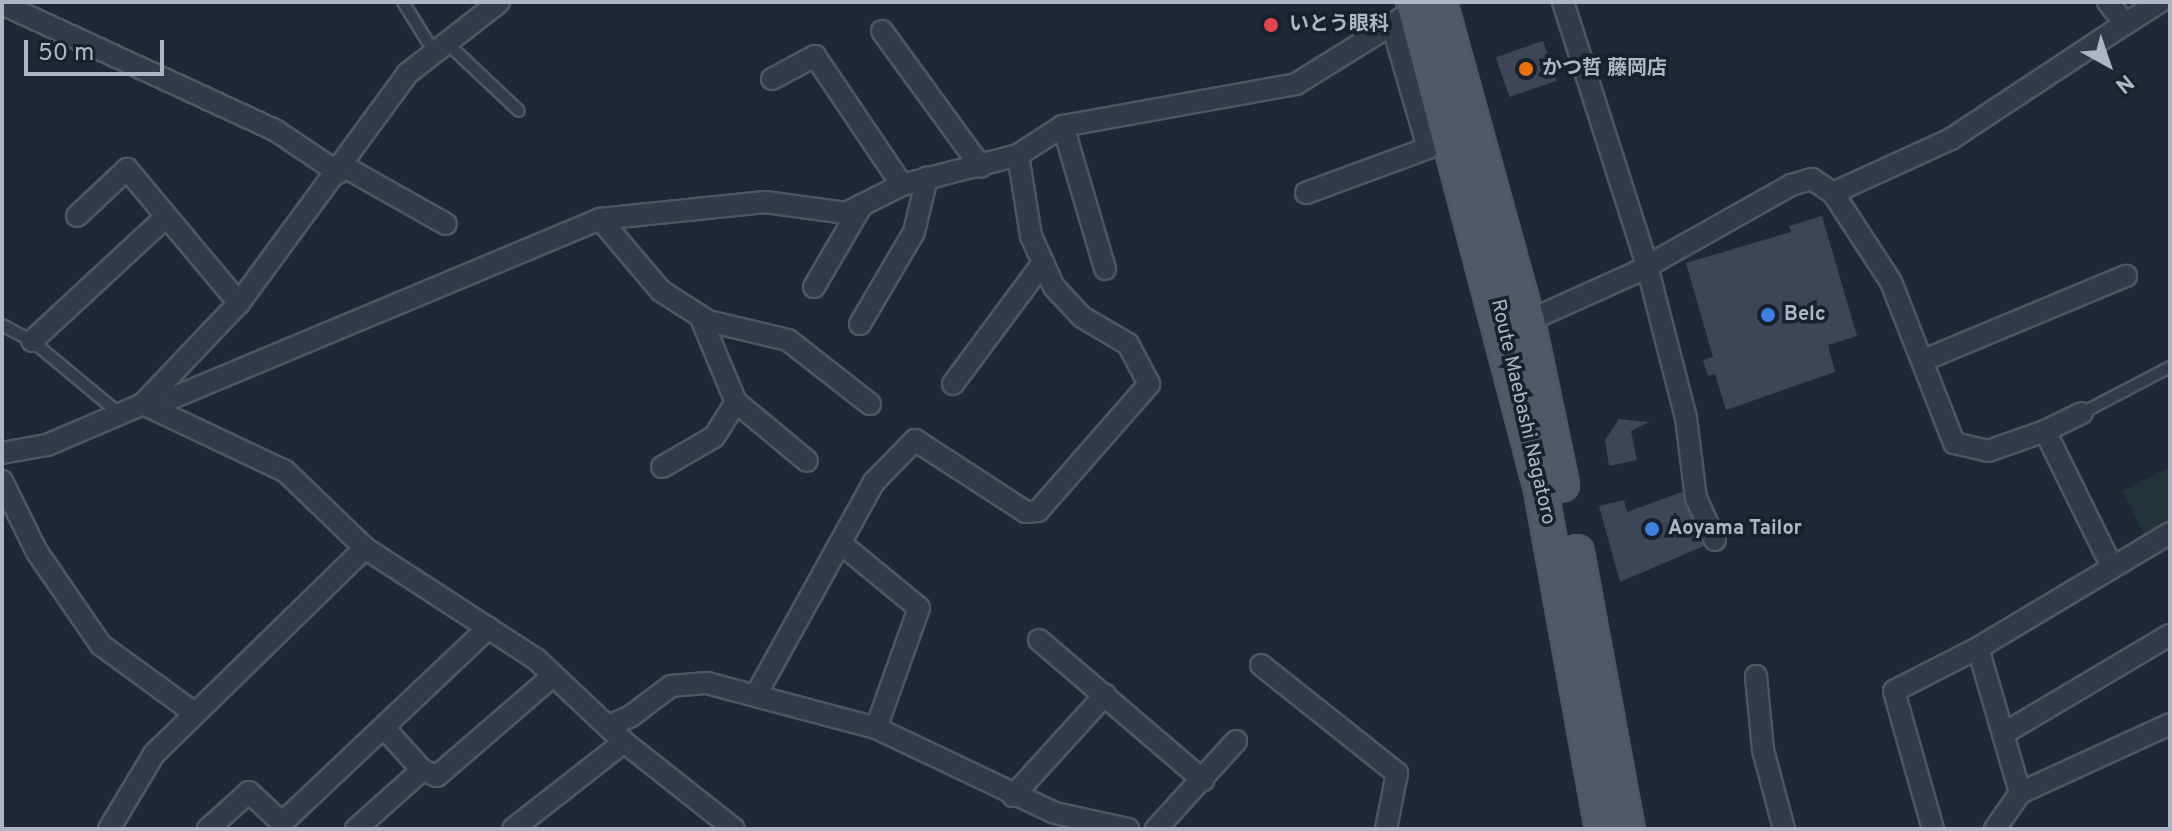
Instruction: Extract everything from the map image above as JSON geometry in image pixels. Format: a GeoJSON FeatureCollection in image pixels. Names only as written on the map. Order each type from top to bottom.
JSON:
{"type":"FeatureCollection","features":[{"type":"Feature","properties":{"kind":"main road","name":"Route Maebashi Nagatoro"},"geometry":{"type":"LineString","coordinates":[[1418,8],[1528,321],[1628,829]]}},
{"type":"Feature","properties":{"kind":"main road","name":"Route Maebashi Nagatoro"},"geometry":{"type":"LineString","coordinates":[[1418,8],[1540,485],[1602,829]]}},
{"type":"Feature","properties":{"kind":"street"},"geometry":{"type":"LineString","coordinates":[[143,404],[239,303],[341,170],[407,74],[499,2]]}},
{"type":"Feature","properties":{"kind":"street"},"geometry":{"type":"LineString","coordinates":[[1563,2],[1647,266],[1686,418],[1696,498],[1715,540]]}},
{"type":"Feature","properties":{"kind":"street"},"geometry":{"type":"LineString","coordinates":[[2108,2],[2125,24]]}},
{"type":"Feature","properties":{"kind":"street"},"geometry":{"type":"LineString","coordinates":[[1833,193],[1951,139],[2160,2]]}},
{"type":"Feature","properties":{"kind":"street"},"geometry":{"type":"LineString","coordinates":[[2,4],[275,130],[341,170],[446,224]]}},
{"type":"Feature","properties":{"kind":"street"},"geometry":{"type":"LineString","coordinates":[[2,453],[47,445],[143,404],[170,399],[600,219],[765,202],[828,213],[862,205],[902,185],[1018,155],[1063,126],[1296,84],[1418,8],[1428,148],[1306,193]]}},
{"type":"Feature","properties":{"kind":"street"},"geometry":{"type":"LineString","coordinates":[[882,31],[981,167]]}},
{"type":"Feature","properties":{"kind":"street"},"geometry":{"type":"LineString","coordinates":[[772,79],[815,56],[902,185]]}},
{"type":"Feature","properties":{"kind":"street"},"geometry":{"type":"LineString","coordinates":[[1063,126],[1105,269]]}},
{"type":"Feature","properties":{"kind":"street"},"geometry":{"type":"LineString","coordinates":[[757,693],[874,482],[915,440],[1026,512],[1038,511],[1149,384],[1128,344],[1082,317],[1054,287],[1031,236],[1018,155]]}},
{"type":"Feature","properties":{"kind":"street"},"geometry":{"type":"LineString","coordinates":[[77,216],[127,169],[239,303]]}},
{"type":"Feature","properties":{"kind":"street"},"geometry":{"type":"LineString","coordinates":[[860,324],[914,232],[927,178]]}},
{"type":"Feature","properties":{"kind":"street"},"geometry":{"type":"LineString","coordinates":[[1528,321],[1647,266],[1791,185],[1812,179],[1833,193],[1891,282],[1954,443],[1988,451],[2045,431],[2082,413]]}},
{"type":"Feature","properties":{"kind":"street"},"geometry":{"type":"LineString","coordinates":[[814,287],[862,205]]}},
{"type":"Feature","properties":{"kind":"street"},"geometry":{"type":"LineString","coordinates":[[32,341],[166,217]]}},
{"type":"Feature","properties":{"kind":"street"},"geometry":{"type":"LineString","coordinates":[[600,219],[661,291],[700,316],[788,340],[870,404]]}},
{"type":"Feature","properties":{"kind":"street"},"geometry":{"type":"LineString","coordinates":[[953,384],[1043,263]]}},
{"type":"Feature","properties":{"kind":"street"},"geometry":{"type":"LineString","coordinates":[[1924,360],[2126,276]]}},
{"type":"Feature","properties":{"kind":"street"},"geometry":{"type":"LineString","coordinates":[[700,316],[736,402],[807,461]]}},
{"type":"Feature","properties":{"kind":"street"},"geometry":{"type":"LineString","coordinates":[[662,467],[714,437],[736,402]]}},
{"type":"Feature","properties":{"kind":"street"},"geometry":{"type":"LineString","coordinates":[[143,404],[285,471],[365,548],[536,659],[624,742],[734,829]]}},
{"type":"Feature","properties":{"kind":"street"},"geometry":{"type":"LineString","coordinates":[[2045,431],[2112,567]]}},
{"type":"Feature","properties":{"kind":"street"},"geometry":{"type":"LineString","coordinates":[[2,481],[37,552],[101,645],[193,712]]}},
{"type":"Feature","properties":{"kind":"street"},"geometry":{"type":"LineString","coordinates":[[1933,829],[1894,691],[1978,648],[2170,533]]}},
{"type":"Feature","properties":{"kind":"street"},"geometry":{"type":"LineString","coordinates":[[840,543],[919,608],[876,728]]}},
{"type":"Feature","properties":{"kind":"street"},"geometry":{"type":"LineString","coordinates":[[109,829],[154,754],[193,712],[365,548]]}},
{"type":"Feature","properties":{"kind":"street"},"geometry":{"type":"LineString","coordinates":[[208,829],[249,792],[282,823],[385,729],[488,628]]}},
{"type":"Feature","properties":{"kind":"street"},"geometry":{"type":"LineString","coordinates":[[2003,734],[2170,635]]}},
{"type":"Feature","properties":{"kind":"street"},"geometry":{"type":"LineString","coordinates":[[1039,640],[1203,780]]}},
{"type":"Feature","properties":{"kind":"street"},"geometry":{"type":"LineString","coordinates":[[1978,648],[2020,793]]}},
{"type":"Feature","properties":{"kind":"street"},"geometry":{"type":"LineString","coordinates":[[1261,665],[1397,773],[1386,829]]}},
{"type":"Feature","properties":{"kind":"street"},"geometry":{"type":"LineString","coordinates":[[385,729],[422,770],[437,776],[553,676]]}},
{"type":"Feature","properties":{"kind":"street"},"geometry":{"type":"LineString","coordinates":[[1756,676],[1763,750],[1784,829]]}},
{"type":"Feature","properties":{"kind":"street"},"geometry":{"type":"LineString","coordinates":[[609,726],[631,716],[671,686],[707,683],[757,693],[876,728],[1013,796],[1055,813],[1128,829]]}},
{"type":"Feature","properties":{"kind":"street"},"geometry":{"type":"LineString","coordinates":[[1013,796],[1105,695]]}},
{"type":"Feature","properties":{"kind":"street"},"geometry":{"type":"LineString","coordinates":[[1995,829],[2020,793],[2170,724]]}},
{"type":"Feature","properties":{"kind":"street"},"geometry":{"type":"LineString","coordinates":[[1156,829],[1236,741]]}},
{"type":"Feature","properties":{"kind":"street"},"geometry":{"type":"LineString","coordinates":[[513,829],[624,742]]}},
{"type":"Feature","properties":{"kind":"street"},"geometry":{"type":"LineString","coordinates":[[356,829],[422,770]]}},
{"type":"Feature","properties":{"kind":"lane"},"geometry":{"type":"LineString","coordinates":[[403,2],[440,47],[519,111]]}},
{"type":"Feature","properties":{"kind":"lane"},"geometry":{"type":"LineString","coordinates":[[2,325],[32,341],[120,414]]}},
{"type":"Feature","properties":{"kind":"lane"},"geometry":{"type":"LineString","coordinates":[[2082,413],[2170,367]]}},
{"type":"Feature","properties":{"kind":"shaded area"},"geometry":{"type":"Polygon","coordinates":[[[2170,467],[2170,523],[2145,537],[2123,491],[2170,467]]]}},
{"type":"Feature","properties":{"kind":"building","name":"かつ哲 藤岡店"},"geometry":{"type":"Polygon","coordinates":[[[1543,41],[1557,81],[1509,97],[1496,57],[1543,41]]]}},
{"type":"Feature","properties":{"kind":"building"},"geometry":{"type":"Polygon","coordinates":[[[1822,216],[1857,336],[1828,345],[1835,372],[1726,410],[1715,374],[1708,376],[1703,360],[1713,357],[1686,263],[1791,232],[1789,226],[1822,216]]]}},
{"type":"Feature","properties":{"kind":"building"},"geometry":{"type":"Polygon","coordinates":[[[1619,419],[1649,422],[1631,431],[1637,460],[1609,466],[1605,440],[1619,419]]]}},
{"type":"Feature","properties":{"kind":"building","name":"Aoyama Tailor"},"geometry":{"type":"Polygon","coordinates":[[[1682,492],[1704,546],[1620,582],[1599,506],[1624,500],[1627,512],[1682,492]]]}},
{"type":"Feature","properties":{"kind":"place","name":"いとう眼科"},"geometry":{"type":"Point","coordinates":[1271,25]}},
{"type":"Feature","properties":{"kind":"place","name":"かつ哲 藤岡店"},"geometry":{"type":"Point","coordinates":[1526,69]}},
{"type":"Feature","properties":{"kind":"place","name":"Belc"},"geometry":{"type":"Point","coordinates":[1768,315]}},
{"type":"Feature","properties":{"kind":"place","name":"Aoyama Tailor"},"geometry":{"type":"Point","coordinates":[1652,529]}}]}
